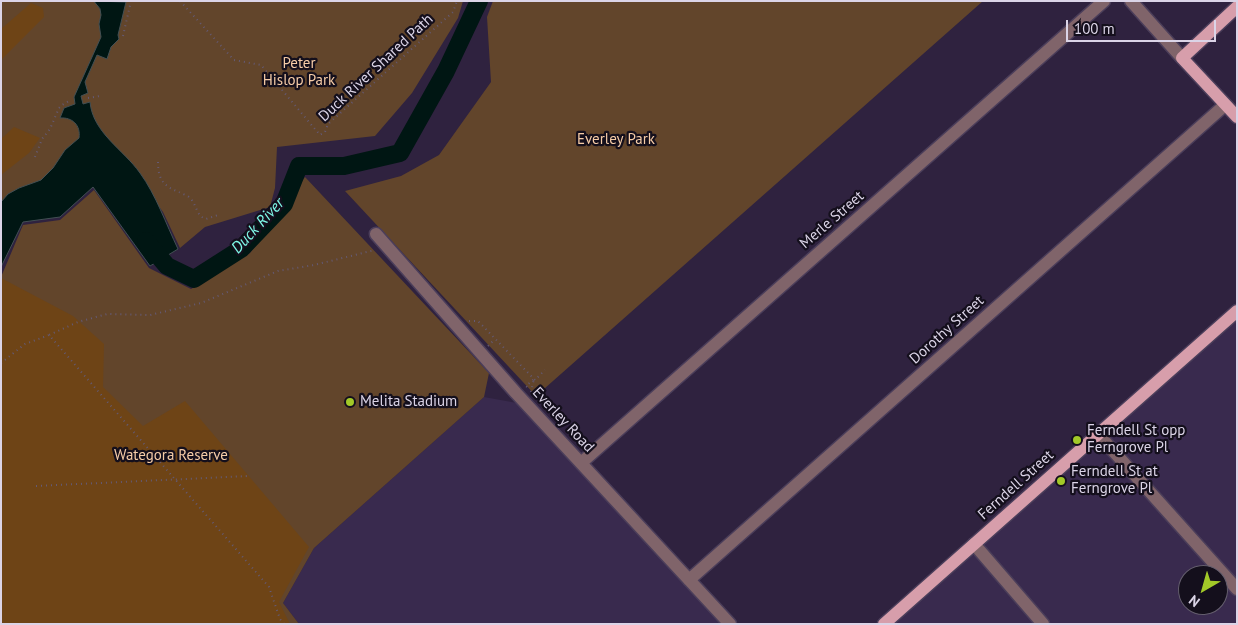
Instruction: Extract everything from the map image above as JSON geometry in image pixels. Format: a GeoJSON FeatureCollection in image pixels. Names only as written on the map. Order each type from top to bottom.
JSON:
{"type":"FeatureCollection","features":[{"type":"Feature","properties":{"kind":"main road"},"geometry":{"type":"LineString","coordinates":[[1237,7],[1182,58],[1237,117]]}},
{"type":"Feature","properties":{"kind":"main road","name":"Ferndell Street"},"geometry":{"type":"LineString","coordinates":[[884,624],[1237,311]]}},
{"type":"Feature","properties":{"kind":"street","name":"Merle Street"},"geometry":{"type":"LineString","coordinates":[[581,463],[1104,1]]}},
{"type":"Feature","properties":{"kind":"street"},"geometry":{"type":"LineString","coordinates":[[1131,1],[1182,58]]}},
{"type":"Feature","properties":{"kind":"street","name":"Dorothy Street"},"geometry":{"type":"LineString","coordinates":[[689,580],[1225,105]]}},
{"type":"Feature","properties":{"kind":"street","name":"Everley Road"},"geometry":{"type":"LineString","coordinates":[[376,234],[458,328],[730,624]]}},
{"type":"Feature","properties":{"kind":"street"},"geometry":{"type":"LineString","coordinates":[[1098,434],[1237,589]]}},
{"type":"Feature","properties":{"kind":"street"},"geometry":{"type":"LineString","coordinates":[[974,544],[1044,624]]}},
{"type":"Feature","properties":{"kind":"path"},"geometry":{"type":"LineString","coordinates":[[123,36],[131,1]]}},
{"type":"Feature","properties":{"kind":"path","name":"Duck River Shared Path"},"geometry":{"type":"LineString","coordinates":[[180,1],[234,60],[261,65],[320,135],[325,132],[328,124],[453,12],[457,1]]}},
{"type":"Feature","properties":{"kind":"path"},"geometry":{"type":"LineString","coordinates":[[88,98],[100,96]]}},
{"type":"Feature","properties":{"kind":"path"},"geometry":{"type":"LineString","coordinates":[[35,157],[42,139],[50,129],[59,108],[69,101]]}},
{"type":"Feature","properties":{"kind":"path"},"geometry":{"type":"LineString","coordinates":[[158,162],[160,179],[171,189],[189,197],[200,216],[206,219],[218,214]]}},
{"type":"Feature","properties":{"kind":"path"},"geometry":{"type":"LineString","coordinates":[[1,363],[25,344],[78,322],[107,314],[150,315],[201,303],[278,271],[357,256],[387,247]]}},
{"type":"Feature","properties":{"kind":"path"},"geometry":{"type":"LineString","coordinates":[[458,328],[470,320],[478,321],[534,379]]}},
{"type":"Feature","properties":{"kind":"path"},"geometry":{"type":"LineString","coordinates":[[49,335],[269,587],[284,624]]}},
{"type":"Feature","properties":{"kind":"path"},"geometry":{"type":"LineString","coordinates":[[534,379],[531,392],[526,386],[534,379],[535,380],[545,370]]}},
{"type":"Feature","properties":{"kind":"path"},"geometry":{"type":"LineString","coordinates":[[36,486],[174,478],[249,476]]}},
{"type":"Feature","properties":{"kind":"shaded area"},"geometry":{"type":"Polygon","coordinates":[[[94,1],[126,2],[118,35],[119,39],[111,47],[107,59],[97,55],[85,82],[88,93],[81,96],[83,104],[90,102],[92,113],[103,132],[133,164],[146,182],[178,249],[150,266],[93,187],[60,217],[23,222],[1,267],[1,202],[8,194],[41,180],[53,168],[65,150],[79,138],[79,129],[75,123],[72,120],[60,118],[64,108],[75,104],[74,97],[101,37],[99,24],[100,9],[94,1]]]}},
{"type":"Feature","properties":{"kind":"shaded area"},"geometry":{"type":"Polygon","coordinates":[[[1237,311],[1237,624],[884,624],[1237,311]]]}},
{"type":"Feature","properties":{"kind":"shaded area"},"geometry":{"type":"Polygon","coordinates":[[[484,397],[528,405],[730,624],[299,624],[283,603],[314,548],[484,397]]]}},
{"type":"Feature","properties":{"kind":"green space","name":"Peter Hislop Park"},"geometry":{"type":"Polygon","coordinates":[[[1,1],[463,1],[458,18],[412,93],[375,136],[277,147],[275,188],[270,207],[205,227],[180,248],[163,212],[126,162],[67,168],[1,204],[1,1]]]}},
{"type":"Feature","properties":{"kind":"green space","name":"Everley Park"},"geometry":{"type":"Polygon","coordinates":[[[493,1],[983,1],[536,396],[345,191],[401,176],[439,155],[491,82],[487,17],[493,1]]]}},
{"type":"Feature","properties":{"kind":"green space"},"geometry":{"type":"Polygon","coordinates":[[[31,3],[43,8],[44,17],[1,60],[1,29],[31,3]]]}},
{"type":"Feature","properties":{"kind":"green space"},"geometry":{"type":"Polygon","coordinates":[[[14,127],[40,138],[29,153],[1,175],[1,139],[14,127]]]}},
{"type":"Feature","properties":{"kind":"green space","name":"Wategora Reserve"},"geometry":{"type":"Polygon","coordinates":[[[305,177],[489,373],[484,397],[314,548],[283,603],[299,624],[1,624],[1,277],[23,225],[60,220],[94,190],[149,268],[191,289],[250,253],[305,177]]]}},
{"type":"Feature","properties":{"kind":"green space"},"geometry":{"type":"Polygon","coordinates":[[[1,278],[73,316],[104,344],[103,387],[143,426],[185,401],[309,547],[279,602],[290,624],[1,624],[1,278]]]}},
{"type":"Feature","properties":{"kind":"waterway","name":"Duck River"},"geometry":{"type":"LineString","coordinates":[[146,241],[167,266],[194,279],[241,249],[284,204],[299,166],[344,166],[400,153],[446,71],[479,1]]}},
{"type":"Feature","properties":{"kind":"place","name":"Melita Stadium"},"geometry":{"type":"Point","coordinates":[350,402]}},
{"type":"Feature","properties":{"kind":"place","name":"Ferndell St opp Ferngrove Pl"},"geometry":{"type":"Point","coordinates":[1077,440]}},
{"type":"Feature","properties":{"kind":"place","name":"Ferndell St at Ferngrove Pl"},"geometry":{"type":"Point","coordinates":[1061,481]}}]}
